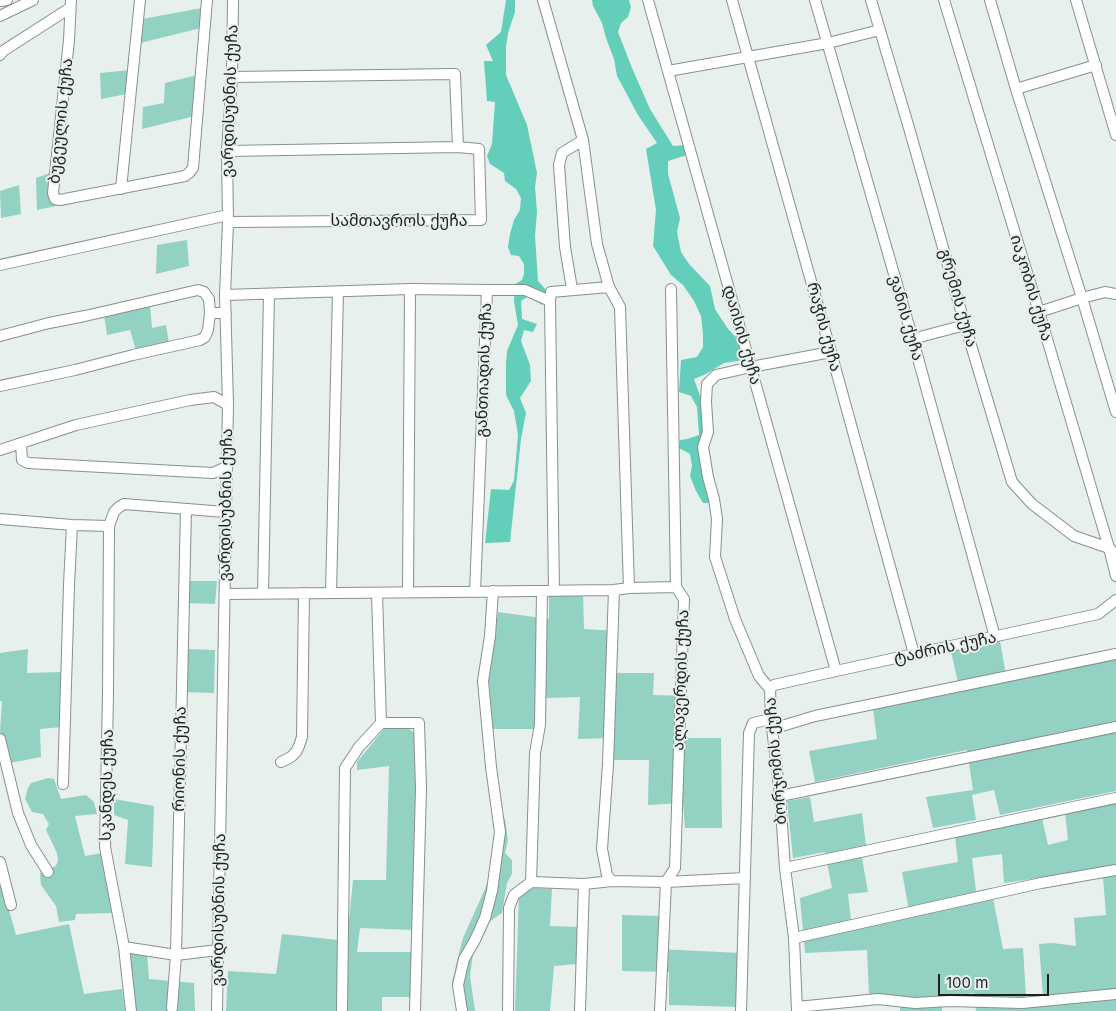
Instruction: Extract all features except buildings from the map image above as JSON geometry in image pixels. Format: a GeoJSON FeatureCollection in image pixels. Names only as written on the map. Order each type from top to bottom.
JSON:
{"type":"FeatureCollection","features":[{"type":"Feature","properties":{"kind":"street"},"geometry":{"type":"LineString","coordinates":[[0,1],[5,0]]}},
{"type":"Feature","properties":{"kind":"street"},"geometry":{"type":"LineString","coordinates":[[0,16],[33,0]]}},
{"type":"Feature","properties":{"kind":"street"},"geometry":{"type":"LineString","coordinates":[[121,189],[140,0]]}},
{"type":"Feature","properties":{"kind":"street","name":"ბუგეულის ქუჩა"},"geometry":{"type":"LineString","coordinates":[[71,4],[53,193],[55,199],[60,200],[185,176],[193,168],[208,0]]}},
{"type":"Feature","properties":{"kind":"street","name":"ვარდისუბნის ქუჩა"},"geometry":{"type":"LineString","coordinates":[[217,1011],[228,405],[225,295],[228,219],[227,151],[232,77],[233,0]]}},
{"type":"Feature","properties":{"kind":"street"},"geometry":{"type":"LineString","coordinates":[[543,0],[583,140],[597,244],[609,287],[620,307],[629,588]]}},
{"type":"Feature","properties":{"kind":"street","name":"დაისის ქუჩა"},"geometry":{"type":"LineString","coordinates":[[648,0],[836,671]]}},
{"type":"Feature","properties":{"kind":"street","name":"რაჭის ქუჩა"},"geometry":{"type":"LineString","coordinates":[[732,0],[914,654]]}},
{"type":"Feature","properties":{"kind":"street","name":"ვანის ქუჩა"},"geometry":{"type":"LineString","coordinates":[[815,0],[912,339],[994,637]]}},
{"type":"Feature","properties":{"kind":"street","name":"გრემის ქუჩა"},"geometry":{"type":"LineString","coordinates":[[871,0],[1012,482],[1032,504],[1074,536],[1112,552]]}},
{"type":"Feature","properties":{"kind":"street","name":"იაკობის ქუჩა"},"geometry":{"type":"LineString","coordinates":[[944,0],[1112,552],[1116,576]]}},
{"type":"Feature","properties":{"kind":"street"},"geometry":{"type":"LineString","coordinates":[[990,0],[1116,412]]}},
{"type":"Feature","properties":{"kind":"street"},"geometry":{"type":"LineString","coordinates":[[1076,0],[1116,135]]}},
{"type":"Feature","properties":{"kind":"street"},"geometry":{"type":"LineString","coordinates":[[0,55],[71,4]]}},
{"type":"Feature","properties":{"kind":"street"},"geometry":{"type":"LineString","coordinates":[[668,71],[828,43],[880,30]]}},
{"type":"Feature","properties":{"kind":"street"},"geometry":{"type":"LineString","coordinates":[[1016,89],[1096,65]]}},
{"type":"Feature","properties":{"kind":"street"},"geometry":{"type":"LineString","coordinates":[[227,151],[458,147],[455,74],[232,77]]}},
{"type":"Feature","properties":{"kind":"street"},"geometry":{"type":"LineString","coordinates":[[572,289],[565,247],[559,165],[562,152],[583,140]]}},
{"type":"Feature","properties":{"kind":"street","name":"სამთავროს ქუჩა"},"geometry":{"type":"LineString","coordinates":[[228,219],[481,220],[478,149],[458,147]]}},
{"type":"Feature","properties":{"kind":"street"},"geometry":{"type":"LineString","coordinates":[[0,265],[228,219]]}},
{"type":"Feature","properties":{"kind":"street"},"geometry":{"type":"LineString","coordinates":[[554,591],[550,292],[609,287]]}},
{"type":"Feature","properties":{"kind":"street"},"geometry":{"type":"LineString","coordinates":[[408,592],[410,289]]}},
{"type":"Feature","properties":{"kind":"street","name":"განთიადის ქუჩა"},"geometry":{"type":"LineString","coordinates":[[225,295],[410,289],[487,290],[475,592]]}},
{"type":"Feature","properties":{"kind":"street","name":"ალავერდის ქუჩა"},"geometry":{"type":"LineString","coordinates":[[660,1011],[666,882],[674,868],[675,858],[684,599],[676,587],[671,289]]}},
{"type":"Feature","properties":{"kind":"street"},"geometry":{"type":"LineString","coordinates":[[0,336],[49,323],[198,290],[204,292],[209,298],[208,330],[205,337],[200,340],[0,386]]}},
{"type":"Feature","properties":{"kind":"street"},"geometry":{"type":"LineString","coordinates":[[487,290],[525,290],[550,301]]}},
{"type":"Feature","properties":{"kind":"street"},"geometry":{"type":"LineString","coordinates":[[331,593],[338,292]]}},
{"type":"Feature","properties":{"kind":"street"},"geometry":{"type":"LineString","coordinates":[[1039,312],[1105,292],[1116,294]]}},
{"type":"Feature","properties":{"kind":"street"},"geometry":{"type":"LineString","coordinates":[[263,594],[269,294]]}},
{"type":"Feature","properties":{"kind":"street"},"geometry":{"type":"LineString","coordinates":[[210,313],[226,313]]}},
{"type":"Feature","properties":{"kind":"street"},"geometry":{"type":"LineString","coordinates":[[912,339],[965,325]]}},
{"type":"Feature","properties":{"kind":"street","name":"ბორჯომის ქუჩა"},"geometry":{"type":"LineString","coordinates":[[797,1009],[794,938],[785,868],[770,689],[759,676],[738,627],[715,557],[717,519],[703,447],[708,432],[707,384],[716,374],[831,352]]}},
{"type":"Feature","properties":{"kind":"street"},"geometry":{"type":"LineString","coordinates":[[0,450],[76,425],[190,400],[214,397],[228,405]]}},
{"type":"Feature","properties":{"kind":"street"},"geometry":{"type":"LineString","coordinates":[[21,443],[22,460],[28,463],[213,473],[226,467]]}},
{"type":"Feature","properties":{"kind":"street"},"geometry":{"type":"LineString","coordinates":[[0,519],[109,526],[114,512],[124,504],[225,512]]}},
{"type":"Feature","properties":{"kind":"street","name":"რიონის ქუჩა"},"geometry":{"type":"LineString","coordinates":[[172,1008],[176,955],[186,509]]}},
{"type":"Feature","properties":{"kind":"street"},"geometry":{"type":"LineString","coordinates":[[64,784],[72,525]]}},
{"type":"Feature","properties":{"kind":"street","name":"სკანდეს ქუჩა"},"geometry":{"type":"LineString","coordinates":[[109,526],[105,847],[124,947],[131,1011]]}},
{"type":"Feature","properties":{"kind":"street"},"geometry":{"type":"LineString","coordinates":[[225,594],[554,591],[676,587]]}},
{"type":"Feature","properties":{"kind":"street"},"geometry":{"type":"LineString","coordinates":[[612,882],[607,874],[602,849],[608,764],[614,590]]}},
{"type":"Feature","properties":{"kind":"street"},"geometry":{"type":"LineString","coordinates":[[462,1011],[458,985],[464,959],[485,918],[492,890],[500,832],[493,786],[483,681],[494,591]]}},
{"type":"Feature","properties":{"kind":"street"},"geometry":{"type":"LineString","coordinates":[[531,882],[535,753],[540,726],[542,591]]}},
{"type":"Feature","properties":{"kind":"street"},"geometry":{"type":"LineString","coordinates":[[342,1011],[345,768],[359,747],[381,723],[377,593]]}},
{"type":"Feature","properties":{"kind":"street"},"geometry":{"type":"LineString","coordinates":[[281,762],[296,752],[302,737],[304,594]]}},
{"type":"Feature","properties":{"kind":"street","name":"ტაძრის ქუჩა"},"geometry":{"type":"LineString","coordinates":[[770,689],[774,686],[836,671],[1098,614],[1116,600]]}},
{"type":"Feature","properties":{"kind":"street"},"geometry":{"type":"LineString","coordinates":[[741,1011],[749,733],[753,723],[772,724],[815,716],[1116,654]]}},
{"type":"Feature","properties":{"kind":"street"},"geometry":{"type":"LineString","coordinates":[[381,723],[419,724],[421,788],[415,1011]]}},
{"type":"Feature","properties":{"kind":"street"},"geometry":{"type":"LineString","coordinates":[[780,796],[1116,727]]}},
{"type":"Feature","properties":{"kind":"street"},"geometry":{"type":"LineString","coordinates":[[0,740],[18,812],[31,845],[48,872]]}},
{"type":"Feature","properties":{"kind":"street"},"geometry":{"type":"LineString","coordinates":[[785,868],[1116,798]]}},
{"type":"Feature","properties":{"kind":"street"},"geometry":{"type":"LineString","coordinates":[[0,862],[11,905]]}},
{"type":"Feature","properties":{"kind":"street"},"geometry":{"type":"LineString","coordinates":[[794,938],[1041,883],[1116,870]]}},
{"type":"Feature","properties":{"kind":"street"},"geometry":{"type":"LineString","coordinates":[[508,1011],[509,908],[514,895],[531,882],[584,884],[745,878]]}},
{"type":"Feature","properties":{"kind":"street"},"geometry":{"type":"LineString","coordinates":[[580,1011],[584,884]]}},
{"type":"Feature","properties":{"kind":"street"},"geometry":{"type":"LineString","coordinates":[[124,947],[176,955],[218,950]]}},
{"type":"Feature","properties":{"kind":"street"},"geometry":{"type":"LineString","coordinates":[[797,1009],[878,999],[915,1003],[950,1001],[1022,1003],[1116,994]]}},
{"type":"Feature","properties":{"kind":"green space"},"geometry":{"type":"Polygon","coordinates":[[[506,0],[515,0],[515,12],[508,33],[506,47],[506,75],[527,125],[537,173],[535,187],[537,212],[535,236],[538,281],[546,290],[542,305],[527,297],[521,301],[522,319],[537,324],[533,332],[524,330],[521,341],[530,365],[531,381],[520,398],[526,413],[521,439],[510,542],[485,543],[491,489],[509,490],[514,481],[518,435],[514,411],[506,395],[506,364],[507,351],[518,325],[514,301],[515,284],[522,280],[524,274],[524,264],[519,256],[511,255],[508,247],[514,220],[520,210],[521,198],[516,189],[505,181],[504,173],[490,164],[487,156],[492,144],[495,102],[487,101],[484,61],[493,61],[486,45],[501,32],[506,0]]]}},
{"type":"Feature","properties":{"kind":"green space"},"geometry":{"type":"Polygon","coordinates":[[[592,0],[629,0],[631,7],[628,17],[621,23],[618,32],[650,109],[673,146],[685,145],[687,155],[668,161],[668,174],[680,218],[677,232],[681,252],[689,264],[710,286],[715,309],[728,329],[737,338],[744,360],[724,363],[694,379],[704,407],[710,503],[703,503],[696,491],[690,476],[692,466],[690,454],[679,448],[680,440],[699,435],[697,407],[691,396],[679,392],[681,360],[697,357],[703,347],[701,316],[694,301],[683,285],[671,275],[653,246],[656,210],[646,149],[657,143],[638,115],[617,76],[614,59],[592,0]]]}},
{"type":"Feature","properties":{"kind":"green space"},"geometry":{"type":"Polygon","coordinates":[[[202,8],[201,28],[140,43],[142,19],[202,8]]]}},
{"type":"Feature","properties":{"kind":"green space"},"geometry":{"type":"Polygon","coordinates":[[[130,70],[127,94],[101,99],[100,73],[130,70]]]}},
{"type":"Feature","properties":{"kind":"green space"},"geometry":{"type":"Polygon","coordinates":[[[197,75],[195,116],[142,129],[143,107],[164,103],[165,83],[197,75]]]}},
{"type":"Feature","properties":{"kind":"green space"},"geometry":{"type":"Polygon","coordinates":[[[53,172],[61,205],[37,210],[36,178],[53,172]]]}},
{"type":"Feature","properties":{"kind":"green space"},"geometry":{"type":"Polygon","coordinates":[[[19,185],[21,214],[1,218],[0,191],[19,185]]]}},
{"type":"Feature","properties":{"kind":"green space"},"geometry":{"type":"Polygon","coordinates":[[[187,240],[189,266],[156,274],[157,245],[187,240]]]}},
{"type":"Feature","properties":{"kind":"green space"},"geometry":{"type":"Polygon","coordinates":[[[150,305],[152,328],[166,325],[169,343],[136,351],[130,330],[107,335],[104,314],[150,305]]]}},
{"type":"Feature","properties":{"kind":"green space"},"geometry":{"type":"Polygon","coordinates":[[[188,581],[217,581],[215,604],[186,603],[188,581]]]}},
{"type":"Feature","properties":{"kind":"green space"},"geometry":{"type":"Polygon","coordinates":[[[549,593],[583,593],[584,629],[616,631],[615,673],[654,673],[653,695],[688,696],[685,738],[721,738],[722,828],[685,828],[683,803],[648,805],[649,760],[612,760],[613,738],[578,739],[580,697],[545,698],[545,729],[493,729],[489,680],[498,612],[549,619],[549,593]]]}},
{"type":"Feature","properties":{"kind":"green space"},"geometry":{"type":"Polygon","coordinates":[[[1000,641],[1007,681],[1116,657],[1116,791],[1000,815],[994,790],[972,795],[976,820],[933,828],[926,797],[973,790],[967,750],[815,782],[809,751],[877,739],[873,709],[960,692],[951,651],[1000,641]]]}},
{"type":"Feature","properties":{"kind":"green space"},"geometry":{"type":"Polygon","coordinates":[[[28,649],[27,673],[62,672],[62,727],[40,729],[41,757],[10,763],[0,732],[2,701],[0,701],[0,653],[28,649]]]}},
{"type":"Feature","properties":{"kind":"green space"},"geometry":{"type":"Polygon","coordinates":[[[186,649],[215,650],[214,693],[184,692],[186,649]]]}},
{"type":"Feature","properties":{"kind":"green space"},"geometry":{"type":"Polygon","coordinates":[[[406,726],[416,735],[413,930],[360,928],[357,952],[412,952],[411,997],[382,997],[382,1011],[226,1011],[228,971],[276,974],[282,934],[347,941],[353,880],[386,880],[389,766],[357,770],[357,762],[385,728],[406,726]]]}},
{"type":"Feature","properties":{"kind":"green space"},"geometry":{"type":"Polygon","coordinates":[[[48,778],[54,779],[61,799],[86,795],[94,802],[97,814],[75,816],[85,856],[102,853],[113,913],[76,914],[75,920],[59,922],[56,906],[41,885],[40,873],[56,866],[58,860],[57,853],[46,830],[49,824],[43,814],[32,812],[25,799],[31,783],[48,778]]]}},
{"type":"Feature","properties":{"kind":"green space"},"geometry":{"type":"Polygon","coordinates":[[[810,797],[814,822],[862,813],[866,845],[860,847],[868,892],[848,894],[852,928],[910,916],[902,872],[958,862],[955,836],[1042,818],[1048,845],[1068,840],[1065,812],[1116,802],[1116,867],[1004,883],[1002,854],[972,858],[976,891],[991,888],[1003,949],[1023,948],[1026,997],[1043,996],[1039,944],[1053,943],[1076,946],[1074,918],[1106,915],[1103,877],[1116,875],[1116,1011],[976,1011],[974,993],[942,997],[942,1011],[900,1011],[901,996],[869,995],[867,950],[805,953],[800,898],[832,888],[825,852],[793,858],[787,801],[810,797]]]}},
{"type":"Feature","properties":{"kind":"green space"},"geometry":{"type":"Polygon","coordinates":[[[114,799],[154,806],[152,867],[125,864],[128,820],[114,815],[114,799]]]}},
{"type":"Feature","properties":{"kind":"green space"},"geometry":{"type":"Polygon","coordinates":[[[496,813],[505,819],[508,840],[505,853],[512,860],[512,874],[507,883],[502,913],[489,922],[473,954],[470,976],[475,1011],[457,1011],[452,983],[463,938],[492,870],[496,813]]]}},
{"type":"Feature","properties":{"kind":"green space"},"geometry":{"type":"Polygon","coordinates":[[[0,878],[16,935],[69,924],[84,994],[122,989],[125,1011],[0,1011],[0,878]]]}},
{"type":"Feature","properties":{"kind":"green space"},"geometry":{"type":"Polygon","coordinates":[[[534,888],[552,889],[550,926],[578,927],[577,964],[554,966],[550,1011],[515,1011],[519,895],[534,888]]]}},
{"type":"Feature","properties":{"kind":"green space"},"geometry":{"type":"Polygon","coordinates":[[[622,915],[662,916],[659,949],[740,953],[739,1007],[669,1005],[669,972],[622,971],[622,915]]]}},
{"type":"Feature","properties":{"kind":"green space"},"geometry":{"type":"Polygon","coordinates":[[[127,951],[147,954],[149,979],[194,983],[195,1011],[135,1011],[127,951]]]}}]}
